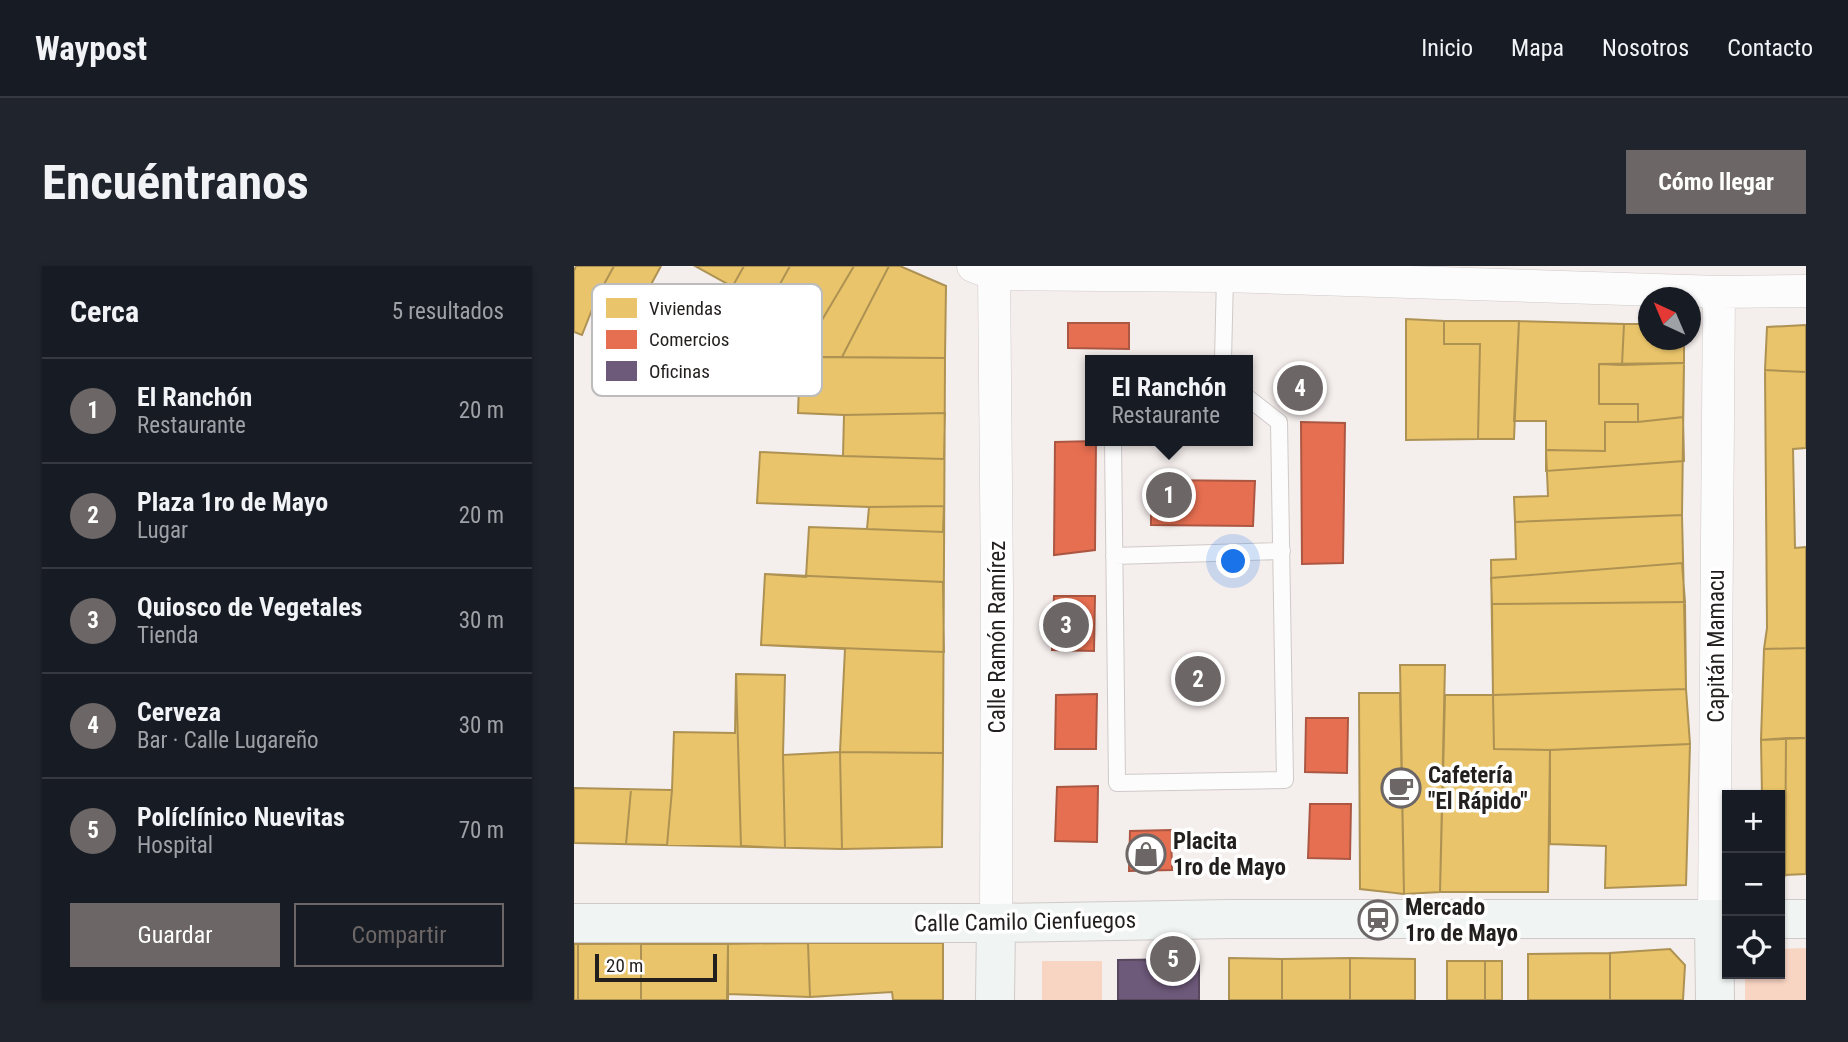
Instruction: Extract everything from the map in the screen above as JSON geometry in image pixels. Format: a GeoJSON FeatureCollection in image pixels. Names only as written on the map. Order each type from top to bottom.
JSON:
{"type":"FeatureCollection","features":[{"type":"Feature","properties":{"kind":"main road","name":"Calle Camilo Cienfuegos"},"geometry":{"type":"LineString","coordinates":[[574,923],[1721,919]]}},
{"type":"Feature","properties":{"kind":"main road","name":"Capitán Mamacu"},"geometry":{"type":"LineString","coordinates":[[1715,1000],[1721,919]]}},
{"type":"Feature","properties":{"kind":"main road"},"geometry":{"type":"LineString","coordinates":[[1785,919],[1806,919]]}},
{"type":"Feature","properties":{"kind":"main road","name":"Calle Ramón Ramírez"},"geometry":{"type":"LineString","coordinates":[[995,1000],[996,923]]}},
{"type":"Feature","properties":{"kind":"street"},"geometry":{"type":"LineString","coordinates":[[983,270],[1719,292],[1806,291]]}},
{"type":"Feature","properties":{"kind":"street","name":"Calle Ramón Ramírez"},"geometry":{"type":"LineString","coordinates":[[983,270],[997,589],[996,923]]}},
{"type":"Feature","properties":{"kind":"street","name":"Capitán Mamacu"},"geometry":{"type":"LineString","coordinates":[[1719,292],[1721,919]]}},
{"type":"Feature","properties":{"kind":"lane"},"geometry":{"type":"LineString","coordinates":[[1223,355],[1225,276]]}},
{"type":"Feature","properties":{"kind":"lane"},"geometry":{"type":"LineString","coordinates":[[1113,446],[1117,783],[1285,780],[1279,422],[1253,402]]}},
{"type":"Feature","properties":{"kind":"lane"},"geometry":{"type":"LineString","coordinates":[[1114,556],[1282,551]]}},
{"type":"Feature","properties":{"kind":"shaded area"},"geometry":{"type":"Polygon","coordinates":[[[1806,948],[1806,1000],[1745,1000],[1745,979],[1785,979],[1785,949],[1806,948]]]}},
{"type":"Feature","properties":{"kind":"shaded area"},"geometry":{"type":"Polygon","coordinates":[[[1042,961],[1102,961],[1102,1000],[1042,1000],[1042,961]]]}},
{"type":"Feature","properties":{"kind":"building: Viviendas"},"geometry":{"type":"Polygon","coordinates":[[[576,266],[661,266],[651,284],[592,284],[592,310],[582,335],[574,332],[576,266]]]}},
{"type":"Feature","properties":{"kind":"building: Viviendas"},"geometry":{"type":"Polygon","coordinates":[[[614,266],[661,266],[651,284],[604,284],[614,266]]]}},
{"type":"Feature","properties":{"kind":"building: Viviendas"},"geometry":{"type":"Polygon","coordinates":[[[695,266],[889,266],[842,357],[822,357],[822,284],[727,284],[695,266]]]}},
{"type":"Feature","properties":{"kind":"building: Viviendas"},"geometry":{"type":"Polygon","coordinates":[[[744,266],[790,266],[780,284],[734,284],[744,266]]]}},
{"type":"Feature","properties":{"kind":"building: Viviendas"},"geometry":{"type":"Polygon","coordinates":[[[854,266],[889,266],[842,357],[822,357],[822,320],[854,266]]]}},
{"type":"Feature","properties":{"kind":"building: Viviendas"},"geometry":{"type":"Polygon","coordinates":[[[889,266],[900,266],[946,286],[945,358],[842,357],[889,266]]]}},
{"type":"Feature","properties":{"kind":"building: Viviendas"},"geometry":{"type":"Polygon","coordinates":[[[1406,319],[1444,321],[1444,344],[1480,344],[1478,439],[1406,440],[1406,319]]]}},
{"type":"Feature","properties":{"kind":"building: Viviendas"},"geometry":{"type":"Polygon","coordinates":[[[1444,321],[1519,321],[1514,439],[1478,439],[1480,344],[1444,344],[1444,321]]]}},
{"type":"Feature","properties":{"kind":"building: Viviendas"},"geometry":{"type":"Polygon","coordinates":[[[1519,321],[1624,324],[1622,365],[1599,364],[1599,404],[1638,404],[1638,422],[1605,422],[1605,451],[1546,450],[1546,421],[1514,421],[1519,321]]]}},
{"type":"Feature","properties":{"kind":"building: Viviendas"},"geometry":{"type":"Polygon","coordinates":[[[1624,324],[1638,324],[1638,350],[1684,350],[1684,363],[1622,365],[1624,324]]]}},
{"type":"Feature","properties":{"kind":"building: Viviendas"},"geometry":{"type":"Polygon","coordinates":[[[1806,325],[1806,372],[1765,370],[1767,327],[1806,325]]]}},
{"type":"Feature","properties":{"kind":"building: Viviendas"},"geometry":{"type":"Polygon","coordinates":[[[822,357],[945,358],[943,753],[840,752],[845,649],[761,645],[765,574],[806,577],[809,527],[867,529],[869,507],[757,503],[760,452],[843,456],[844,415],[798,413],[799,396],[822,396],[822,357]]]}},
{"type":"Feature","properties":{"kind":"building: Viviendas"},"geometry":{"type":"Polygon","coordinates":[[[1684,363],[1683,417],[1638,422],[1638,404],[1599,404],[1599,364],[1684,363]]]}},
{"type":"Feature","properties":{"kind":"building: Viviendas"},"geometry":{"type":"Polygon","coordinates":[[[1684,363],[1682,515],[1515,522],[1514,497],[1548,496],[1546,450],[1605,451],[1605,422],[1638,422],[1638,404],[1599,404],[1599,364],[1684,363]]]}},
{"type":"Feature","properties":{"kind":"building: Viviendas"},"geometry":{"type":"Polygon","coordinates":[[[1765,370],[1806,372],[1806,448],[1793,449],[1795,548],[1806,547],[1806,648],[1764,649],[1767,628],[1765,370]]]}},
{"type":"Feature","properties":{"kind":"building: Viviendas"},"geometry":{"type":"Polygon","coordinates":[[[945,413],[944,459],[843,456],[844,415],[945,413]]]}},
{"type":"Feature","properties":{"kind":"building: Viviendas"},"geometry":{"type":"Polygon","coordinates":[[[1683,417],[1684,461],[1546,471],[1546,450],[1605,451],[1605,422],[1638,422],[1683,417]]]}},
{"type":"Feature","properties":{"kind":"building: Viviendas"},"geometry":{"type":"Polygon","coordinates":[[[944,506],[943,532],[867,529],[869,507],[944,506]]]}},
{"type":"Feature","properties":{"kind":"building: Viviendas"},"geometry":{"type":"Polygon","coordinates":[[[1682,515],[1686,689],[1493,695],[1491,560],[1516,559],[1515,522],[1682,515]]]}},
{"type":"Feature","properties":{"kind":"building: Viviendas"},"geometry":{"type":"Polygon","coordinates":[[[1682,563],[1685,602],[1492,604],[1491,578],[1682,563]]]}},
{"type":"Feature","properties":{"kind":"building: Viviendas"},"geometry":{"type":"Polygon","coordinates":[[[765,574],[943,582],[944,652],[761,645],[765,574]]]}},
{"type":"Feature","properties":{"kind":"building: Viviendas"},"geometry":{"type":"Polygon","coordinates":[[[1685,602],[1686,689],[1493,695],[1492,604],[1685,602]]]}},
{"type":"Feature","properties":{"kind":"building: Viviendas"},"geometry":{"type":"Polygon","coordinates":[[[1806,648],[1806,738],[1761,740],[1764,649],[1806,648]]]}},
{"type":"Feature","properties":{"kind":"building: Viviendas"},"geometry":{"type":"Polygon","coordinates":[[[1400,665],[1445,665],[1440,892],[1404,894],[1400,665]]]}},
{"type":"Feature","properties":{"kind":"building: Viviendas"},"geometry":{"type":"Polygon","coordinates":[[[736,674],[785,675],[785,848],[741,846],[736,674]]]}},
{"type":"Feature","properties":{"kind":"building: Viviendas"},"geometry":{"type":"Polygon","coordinates":[[[736,674],[785,675],[783,755],[840,752],[842,849],[574,843],[574,788],[672,790],[674,732],[735,733],[736,674]]]}},
{"type":"Feature","properties":{"kind":"building: Viviendas"},"geometry":{"type":"Polygon","coordinates":[[[1686,689],[1690,744],[1550,750],[1494,749],[1493,695],[1686,689]]]}},
{"type":"Feature","properties":{"kind":"building: Viviendas"},"geometry":{"type":"Polygon","coordinates":[[[1359,693],[1400,693],[1404,894],[1360,889],[1359,693]]]}},
{"type":"Feature","properties":{"kind":"building: Viviendas"},"geometry":{"type":"Polygon","coordinates":[[[1445,695],[1493,695],[1494,749],[1550,750],[1548,892],[1440,892],[1445,695]]]}},
{"type":"Feature","properties":{"kind":"building: Viviendas"},"geometry":{"type":"Polygon","coordinates":[[[1786,738],[1806,738],[1806,874],[1785,875],[1786,738]]]}},
{"type":"Feature","properties":{"kind":"building: Viviendas"},"geometry":{"type":"Polygon","coordinates":[[[1786,738],[1785,875],[1785,790],[1762,790],[1761,740],[1786,738]]]}},
{"type":"Feature","properties":{"kind":"building: Viviendas"},"geometry":{"type":"Polygon","coordinates":[[[1690,744],[1686,885],[1605,888],[1606,846],[1550,844],[1550,750],[1690,744]]]}},
{"type":"Feature","properties":{"kind":"building: Viviendas"},"geometry":{"type":"Polygon","coordinates":[[[840,752],[943,753],[942,847],[842,849],[840,752]]]}},
{"type":"Feature","properties":{"kind":"building: Viviendas"},"geometry":{"type":"Polygon","coordinates":[[[631,790],[672,790],[667,845],[626,844],[631,790]]]}},
{"type":"Feature","properties":{"kind":"building: Viviendas"},"geometry":{"type":"Polygon","coordinates":[[[808,943],[943,943],[943,1000],[893,1000],[892,992],[810,997],[808,943]]]}},
{"type":"Feature","properties":{"kind":"building: Viviendas"},"geometry":{"type":"Polygon","coordinates":[[[808,943],[810,997],[728,994],[728,1000],[574,1000],[574,944],[808,943]]]}},
{"type":"Feature","properties":{"kind":"building: Viviendas"},"geometry":{"type":"Polygon","coordinates":[[[808,943],[810,997],[728,994],[728,944],[808,943]]]}},
{"type":"Feature","properties":{"kind":"building: Viviendas"},"geometry":{"type":"Polygon","coordinates":[[[574,944],[578,944],[578,1000],[574,1000],[574,944]]]}},
{"type":"Feature","properties":{"kind":"building: Viviendas"},"geometry":{"type":"Polygon","coordinates":[[[641,944],[728,944],[727,1000],[641,1000],[641,944]]]}},
{"type":"Feature","properties":{"kind":"building: Viviendas"},"geometry":{"type":"Polygon","coordinates":[[[1670,949],[1685,965],[1683,1000],[1610,1000],[1610,953],[1670,949]]]}},
{"type":"Feature","properties":{"kind":"building: Viviendas"},"geometry":{"type":"Polygon","coordinates":[[[1610,953],[1610,1000],[1528,1000],[1528,954],[1610,953]]]}},
{"type":"Feature","properties":{"kind":"building: Viviendas"},"geometry":{"type":"Polygon","coordinates":[[[1229,958],[1282,959],[1282,1000],[1229,1000],[1229,958]]]}},
{"type":"Feature","properties":{"kind":"building: Viviendas"},"geometry":{"type":"Polygon","coordinates":[[[1350,958],[1350,1000],[1282,1000],[1282,959],[1350,958]]]}},
{"type":"Feature","properties":{"kind":"building: Viviendas"},"geometry":{"type":"Polygon","coordinates":[[[1350,958],[1415,959],[1415,1000],[1350,1000],[1350,958]]]}},
{"type":"Feature","properties":{"kind":"building: Viviendas"},"geometry":{"type":"Polygon","coordinates":[[[1447,961],[1485,961],[1485,1000],[1447,1000],[1447,961]]]}},
{"type":"Feature","properties":{"kind":"building: Viviendas"},"geometry":{"type":"Polygon","coordinates":[[[1485,961],[1502,961],[1502,1000],[1485,1000],[1485,961]]]}},
{"type":"Feature","properties":{"kind":"building: Comercios"},"geometry":{"type":"Polygon","coordinates":[[[1068,323],[1129,323],[1129,349],[1068,348],[1068,323]]]}},
{"type":"Feature","properties":{"kind":"building: Comercios"},"geometry":{"type":"Polygon","coordinates":[[[1301,422],[1345,423],[1343,563],[1302,564],[1301,422]]]}},
{"type":"Feature","properties":{"kind":"building: Comercios"},"geometry":{"type":"Polygon","coordinates":[[[1085,441],[1085,446],[1096,446],[1095,550],[1054,555],[1055,442],[1085,441]]]}},
{"type":"Feature","properties":{"kind":"building: Comercios"},"geometry":{"type":"Polygon","coordinates":[[[1151,480],[1255,481],[1253,526],[1151,525],[1151,480]]]}},
{"type":"Feature","properties":{"kind":"building: Comercios"},"geometry":{"type":"Polygon","coordinates":[[[1054,596],[1095,596],[1094,651],[1052,650],[1054,596]]]}},
{"type":"Feature","properties":{"kind":"building: Comercios"},"geometry":{"type":"Polygon","coordinates":[[[1097,694],[1096,749],[1055,749],[1056,695],[1097,694]]]}},
{"type":"Feature","properties":{"kind":"building: Comercios"},"geometry":{"type":"Polygon","coordinates":[[[1306,718],[1348,718],[1347,773],[1305,772],[1306,718]]]}},
{"type":"Feature","properties":{"kind":"building: Comercios"},"geometry":{"type":"Polygon","coordinates":[[[1098,786],[1097,842],[1055,841],[1057,787],[1098,786]]]}},
{"type":"Feature","properties":{"kind":"building: Comercios"},"geometry":{"type":"Polygon","coordinates":[[[1310,804],[1351,804],[1350,859],[1308,858],[1310,804]]]}},
{"type":"Feature","properties":{"kind":"building: Comercios"},"geometry":{"type":"Polygon","coordinates":[[[1171,830],[1172,870],[1129,871],[1130,831],[1171,830]]]}},
{"type":"Feature","properties":{"kind":"building: Oficinas"},"geometry":{"type":"Polygon","coordinates":[[[1199,959],[1199,1000],[1118,1000],[1118,960],[1199,959]]]}},
{"type":"Feature","properties":{"kind":"place","name":"Cerveza"},"geometry":{"type":"Point","coordinates":[1300,388]}},
{"type":"Feature","properties":{"kind":"place","name":"El Ranchón"},"geometry":{"type":"Point","coordinates":[1169,495]}},
{"type":"Feature","properties":{"kind":"place","name":"Quiosco de Vegetales"},"geometry":{"type":"Point","coordinates":[1066,625]}},
{"type":"Feature","properties":{"kind":"place","name":"Plaza 1ro de Mayo"},"geometry":{"type":"Point","coordinates":[1198,679]}},
{"type":"Feature","properties":{"kind":"place","name":"Cafetería \"El Rápido\""},"geometry":{"type":"Point","coordinates":[1401,788]}},
{"type":"Feature","properties":{"kind":"place","name":"Placita 1ro de Mayo"},"geometry":{"type":"Point","coordinates":[1146,854]}},
{"type":"Feature","properties":{"kind":"place","name":"Mercado 1ro de Mayo"},"geometry":{"type":"Point","coordinates":[1378,920]}},
{"type":"Feature","properties":{"kind":"place","name":"Políclínico Nuevitas"},"geometry":{"type":"Point","coordinates":[1173,959]}}]}
